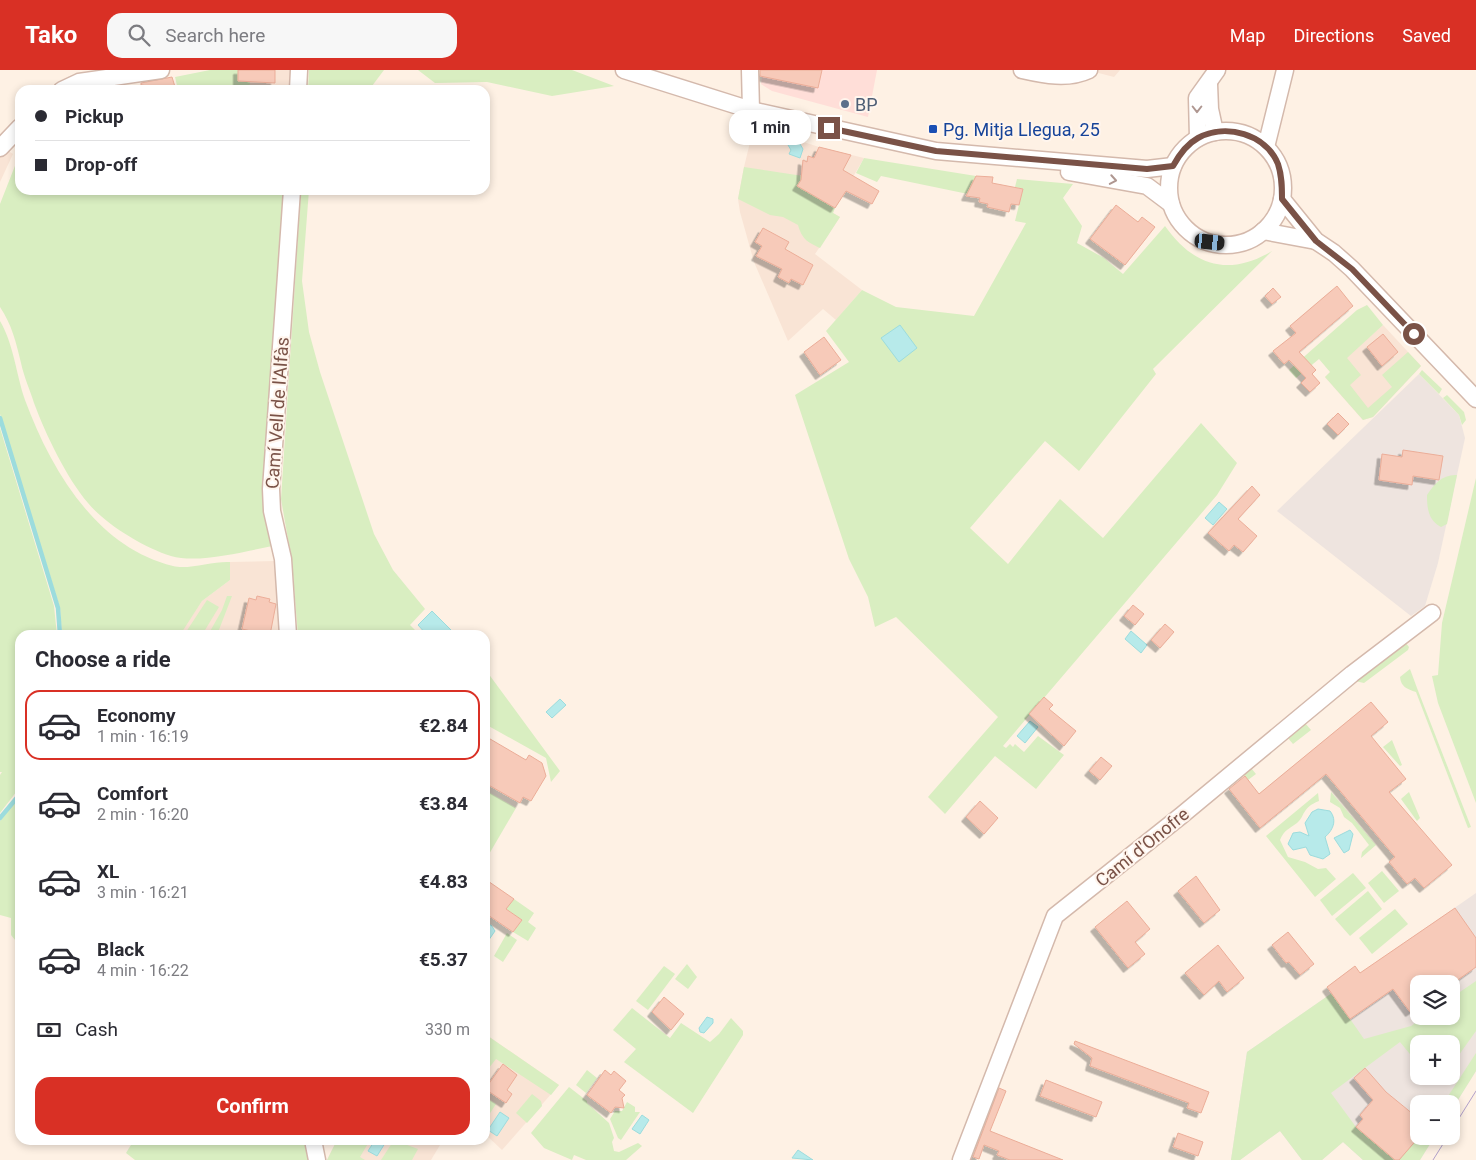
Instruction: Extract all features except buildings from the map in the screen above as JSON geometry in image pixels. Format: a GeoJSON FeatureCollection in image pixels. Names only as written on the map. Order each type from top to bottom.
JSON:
{"type":"FeatureCollection","features":[{"type":"Feature","properties":{"kind":"street"},"geometry":{"type":"LineString","coordinates":[[73,85],[79,82],[161,70]]}},
{"type":"Feature","properties":{"kind":"street"},"geometry":{"type":"LineString","coordinates":[[298,85],[299,70]]}},
{"type":"Feature","properties":{"kind":"street"},"geometry":{"type":"LineString","coordinates":[[624,70],[751,110],[936,151],[1147,169],[1173,166]]}},
{"type":"Feature","properties":{"kind":"street"},"geometry":{"type":"LineString","coordinates":[[750,70],[751,110]]}},
{"type":"Feature","properties":{"kind":"street"},"geometry":{"type":"LineString","coordinates":[[1022,70],[1047,76],[1077,76],[1089,70]]}},
{"type":"Feature","properties":{"kind":"street"},"geometry":{"type":"LineString","coordinates":[[1266,147],[1276,99],[1285,70]]}},
{"type":"Feature","properties":{"kind":"street"},"geometry":{"type":"LineString","coordinates":[[1213,77],[1210,109],[1215,132]]}},
{"type":"Feature","properties":{"kind":"street"},"geometry":{"type":"LineString","coordinates":[[1198,138],[1197,98],[1213,77]]}},
{"type":"Feature","properties":{"kind":"street"},"geometry":{"type":"LineString","coordinates":[[1251,137],[1276,99]]}},
{"type":"Feature","properties":{"kind":"street"},"geometry":{"type":"LineString","coordinates":[[1234,131],[1251,137],[1266,147],[1277,163],[1280,172],[1282,199],[1275,216],[1263,231],[1247,240],[1229,244],[1210,242],[1193,234],[1179,221],[1171,204],[1168,186],[1173,166],[1183,150],[1198,138],[1215,132],[1234,131]]}},
{"type":"Feature","properties":{"kind":"street"},"geometry":{"type":"LineString","coordinates":[[0,148],[15,132]]}},
{"type":"Feature","properties":{"kind":"street"},"geometry":{"type":"LineString","coordinates":[[979,156],[1147,186],[1171,204]]}},
{"type":"Feature","properties":{"kind":"street","name":"Camí Vell de l'Alfàs"},"geometry":{"type":"LineString","coordinates":[[288,630],[283,558],[272,510],[271,489],[292,195]]}},
{"type":"Feature","properties":{"kind":"street"},"geometry":{"type":"LineString","coordinates":[[1282,199],[1316,241],[1352,269],[1476,399]]}},
{"type":"Feature","properties":{"kind":"street"},"geometry":{"type":"LineString","coordinates":[[1263,231],[1316,241]]}},
{"type":"Feature","properties":{"kind":"street","name":"Camí d'Onofre"},"geometry":{"type":"LineString","coordinates":[[960,1160],[1055,916],[1182,815],[1352,674],[1432,613]]}},
{"type":"Feature","properties":{"kind":"street"},"geometry":{"type":"LineString","coordinates":[[314,1145],[317,1160]]}},
{"type":"Feature","properties":{"kind":"shaded area"},"geometry":{"type":"Polygon","coordinates":[[[210,70],[294,70],[292,85],[199,85],[210,70]]]}},
{"type":"Feature","properties":{"kind":"shaded area","name":"BP"},"geometry":{"type":"Polygon","coordinates":[[[763,70],[877,70],[868,117],[772,91],[761,84],[763,70]]]}},
{"type":"Feature","properties":{"kind":"shaded area"},"geometry":{"type":"Polygon","coordinates":[[[1087,70],[1120,70],[1114,77],[1087,70]]]}},
{"type":"Feature","properties":{"kind":"shaded area"},"geometry":{"type":"Polygon","coordinates":[[[754,126],[819,147],[864,158],[835,208],[833,213],[840,217],[815,254],[862,290],[836,320],[823,309],[788,341],[754,262],[740,212],[738,199],[754,126]]]}},
{"type":"Feature","properties":{"kind":"shaded area"},"geometry":{"type":"Polygon","coordinates":[[[4,148],[13,154],[0,182],[0,153],[4,148]]]}},
{"type":"Feature","properties":{"kind":"shaded area"},"geometry":{"type":"Polygon","coordinates":[[[1383,325],[1421,366],[1373,417],[1363,420],[1325,377],[1383,325]]]}},
{"type":"Feature","properties":{"kind":"shaded area"},"geometry":{"type":"Polygon","coordinates":[[[1419,374],[1459,415],[1465,438],[1438,563],[1425,606],[1411,616],[1277,511],[1419,374]]]}},
{"type":"Feature","properties":{"kind":"shaded area"},"geometry":{"type":"Polygon","coordinates":[[[275,561],[280,630],[182,630],[202,601],[230,580],[230,562],[275,561]]]}},
{"type":"Feature","properties":{"kind":"shaded area"},"geometry":{"type":"Polygon","coordinates":[[[1476,893],[1476,1071],[1460,1097],[1460,1095],[1410,1095],[1410,1145],[1429,1145],[1420,1160],[1363,1160],[1343,1142],[1322,1160],[1302,1160],[1280,1131],[1240,1160],[1231,1160],[1247,1052],[1476,893]]]}},
{"type":"Feature","properties":{"kind":"shaded area"},"geometry":{"type":"Polygon","coordinates":[[[490,1037],[559,1085],[502,1150],[490,1139],[490,1037]]]}},
{"type":"Feature","properties":{"kind":"shaded area"},"geometry":{"type":"Polygon","coordinates":[[[334,1145],[440,1145],[431,1160],[327,1160],[334,1145]]]}},
{"type":"Feature","properties":{"kind":"green space"},"geometry":{"type":"Polygon","coordinates":[[[210,70],[238,70],[238,81],[250,82],[250,85],[177,85],[175,77],[210,70]]]}},
{"type":"Feature","properties":{"kind":"green space"},"geometry":{"type":"Polygon","coordinates":[[[309,70],[384,70],[373,85],[308,85],[309,70]]]}},
{"type":"Feature","properties":{"kind":"green space"},"geometry":{"type":"Polygon","coordinates":[[[418,70],[572,70],[614,86],[552,96],[487,82],[435,83],[418,70]]]}},
{"type":"Feature","properties":{"kind":"green space"},"geometry":{"type":"Polygon","coordinates":[[[864,158],[976,176],[968,194],[881,176],[877,182],[856,173],[864,158]]]}},
{"type":"Feature","properties":{"kind":"green space"},"geometry":{"type":"Polygon","coordinates":[[[15,166],[15,195],[286,195],[273,546],[208,558],[195,559],[171,556],[126,535],[96,511],[80,493],[57,455],[39,415],[8,320],[0,307],[0,204],[15,166]]]}},
{"type":"Feature","properties":{"kind":"green space"},"geometry":{"type":"Polygon","coordinates":[[[744,167],[803,176],[809,192],[835,208],[833,213],[840,217],[820,248],[806,240],[801,234],[798,225],[783,217],[770,215],[738,199],[744,167]]]}},
{"type":"Feature","properties":{"kind":"green space"},"geometry":{"type":"Polygon","coordinates":[[[1017,179],[1073,184],[1063,198],[1082,226],[1077,243],[1104,258],[1123,274],[1165,226],[1187,250],[1213,263],[1241,264],[1272,251],[1153,369],[1156,374],[1079,471],[1045,441],[970,528],[1008,564],[1060,499],[1103,538],[1201,423],[1237,463],[1217,495],[1003,746],[1006,748],[1010,744],[1013,747],[1015,744],[1024,752],[1038,736],[1064,755],[1036,789],[995,756],[945,814],[928,797],[998,717],[896,617],[875,627],[868,597],[849,559],[795,395],[849,362],[826,331],[862,290],[896,307],[974,316],[1026,223],[1015,221],[1023,189],[1015,187],[1017,179]]]}},
{"type":"Feature","properties":{"kind":"green space"},"geometry":{"type":"Polygon","coordinates":[[[301,195],[309,195],[302,281],[309,332],[320,372],[374,534],[393,570],[425,609],[410,625],[415,630],[298,630],[292,562],[281,499],[301,195]]]}},
{"type":"Feature","properties":{"kind":"green space"},"geometry":{"type":"Polygon","coordinates":[[[1367,305],[1383,325],[1347,358],[1361,375],[1350,385],[1368,408],[1392,387],[1382,375],[1408,352],[1421,366],[1373,417],[1363,420],[1325,377],[1330,372],[1319,359],[1296,378],[1289,370],[1357,310],[1367,305]]]}},
{"type":"Feature","properties":{"kind":"green space"},"geometry":{"type":"Polygon","coordinates":[[[0,321],[12,350],[25,400],[48,453],[80,502],[99,524],[121,542],[146,556],[173,566],[186,567],[230,562],[230,580],[202,601],[183,630],[62,630],[60,608],[0,414],[0,321]]]}},
{"type":"Feature","properties":{"kind":"green space"},"geometry":{"type":"Polygon","coordinates":[[[1422,370],[1442,389],[1439,394],[1419,374],[1422,370]]]}},
{"type":"Feature","properties":{"kind":"green space"},"geometry":{"type":"Polygon","coordinates":[[[1447,395],[1464,412],[1466,420],[1462,425],[1459,415],[1443,398],[1447,395]]]}},
{"type":"Feature","properties":{"kind":"green space"},"geometry":{"type":"Polygon","coordinates":[[[0,428],[54,606],[56,630],[15,630],[15,794],[0,813],[0,775],[2,772],[0,772],[0,428]]]}},
{"type":"Feature","properties":{"kind":"green space"},"geometry":{"type":"Polygon","coordinates":[[[1457,475],[1447,524],[1441,527],[1431,517],[1428,509],[1427,495],[1439,480],[1447,476],[1457,475]]]}},
{"type":"Feature","properties":{"kind":"green space"},"geometry":{"type":"Polygon","coordinates":[[[1476,478],[1476,803],[1438,703],[1432,676],[1438,675],[1442,623],[1476,478]]]}},
{"type":"Feature","properties":{"kind":"green space"},"geometry":{"type":"Polygon","coordinates":[[[227,596],[232,596],[219,630],[211,630],[222,610],[227,596]]]}},
{"type":"Feature","properties":{"kind":"green space"},"geometry":{"type":"Polygon","coordinates":[[[207,600],[219,607],[205,630],[187,630],[207,600]]]}},
{"type":"Feature","properties":{"kind":"green space"},"geometry":{"type":"Polygon","coordinates":[[[1405,642],[1409,647],[1408,650],[1364,683],[1355,681],[1305,723],[1311,730],[1293,744],[1287,737],[1251,768],[1256,774],[1248,780],[1240,770],[1405,642]]]}},
{"type":"Feature","properties":{"kind":"green space"},"geometry":{"type":"Polygon","coordinates":[[[1410,669],[1471,827],[1468,828],[1416,692],[1407,689],[1402,683],[1400,677],[1410,669]]]}},
{"type":"Feature","properties":{"kind":"green space"},"geometry":{"type":"Polygon","coordinates":[[[490,676],[560,771],[551,782],[546,758],[490,727],[490,676]]]}},
{"type":"Feature","properties":{"kind":"green space"},"geometry":{"type":"Polygon","coordinates":[[[1392,740],[1402,765],[1400,766],[1383,747],[1392,740]]]}},
{"type":"Feature","properties":{"kind":"green space"},"geometry":{"type":"Polygon","coordinates":[[[1331,792],[1376,845],[1361,858],[1362,852],[1369,845],[1352,823],[1344,817],[1340,808],[1330,802],[1331,792]]]}},
{"type":"Feature","properties":{"kind":"green space"},"geometry":{"type":"Polygon","coordinates":[[[1409,792],[1420,818],[1417,821],[1401,799],[1409,792]]]}},
{"type":"Feature","properties":{"kind":"green space"},"geometry":{"type":"Polygon","coordinates":[[[490,793],[516,808],[490,852],[490,793]]]}},
{"type":"Feature","properties":{"kind":"green space"},"geometry":{"type":"Polygon","coordinates":[[[1318,793],[1319,801],[1306,809],[1300,821],[1285,832],[1280,840],[1288,857],[1305,862],[1318,869],[1326,868],[1336,879],[1315,897],[1266,836],[1318,793]]]}},
{"type":"Feature","properties":{"kind":"green space"},"geometry":{"type":"Polygon","coordinates":[[[15,802],[15,940],[11,935],[11,918],[0,915],[0,821],[15,802]]]}},
{"type":"Feature","properties":{"kind":"green space"},"geometry":{"type":"Polygon","coordinates":[[[1382,871],[1399,891],[1384,903],[1368,883],[1382,871]]]}},
{"type":"Feature","properties":{"kind":"green space"},"geometry":{"type":"Polygon","coordinates":[[[1353,873],[1366,888],[1332,916],[1320,900],[1353,873]]]}},
{"type":"Feature","properties":{"kind":"green space"},"geometry":{"type":"Polygon","coordinates":[[[1368,891],[1382,909],[1350,936],[1335,919],[1368,891]]]}},
{"type":"Feature","properties":{"kind":"green space"},"geometry":{"type":"Polygon","coordinates":[[[514,899],[534,913],[528,922],[536,928],[528,941],[513,932],[522,920],[506,909],[514,899]]]}},
{"type":"Feature","properties":{"kind":"green space"},"geometry":{"type":"Polygon","coordinates":[[[1395,909],[1408,924],[1372,954],[1359,938],[1395,909]]]}},
{"type":"Feature","properties":{"kind":"green space"},"geometry":{"type":"Polygon","coordinates":[[[507,933],[517,940],[503,962],[494,956],[507,933]]]}},
{"type":"Feature","properties":{"kind":"green space"},"geometry":{"type":"Polygon","coordinates":[[[687,964],[697,977],[688,989],[675,979],[687,964]]]}},
{"type":"Feature","properties":{"kind":"green space"},"geometry":{"type":"Polygon","coordinates":[[[664,966],[675,974],[648,1010],[636,1001],[664,966]]]}},
{"type":"Feature","properties":{"kind":"green space"},"geometry":{"type":"Polygon","coordinates":[[[1476,981],[1476,1031],[1460,1053],[1460,1035],[1410,1035],[1410,1054],[1400,1042],[1331,1093],[1356,1127],[1395,1160],[1363,1160],[1343,1142],[1322,1160],[1302,1160],[1280,1131],[1240,1160],[1231,1160],[1247,1052],[1332,993],[1364,1039],[1412,1025],[1460,1025],[1460,992],[1476,981]]]}},
{"type":"Feature","properties":{"kind":"green space"},"geometry":{"type":"Polygon","coordinates":[[[632,1008],[670,1038],[681,1023],[710,1042],[719,1034],[731,1018],[743,1031],[743,1035],[693,1113],[624,1062],[636,1049],[613,1030],[632,1008]]]}},
{"type":"Feature","properties":{"kind":"green space"},"geometry":{"type":"Polygon","coordinates":[[[490,1037],[559,1085],[551,1095],[496,1059],[490,1067],[490,1037]]]}},
{"type":"Feature","properties":{"kind":"green space"},"geometry":{"type":"Polygon","coordinates":[[[1476,1053],[1476,1071],[1460,1097],[1460,1095],[1449,1095],[1455,1085],[1460,1085],[1460,1078],[1476,1053]]]}},
{"type":"Feature","properties":{"kind":"green space"},"geometry":{"type":"Polygon","coordinates":[[[587,1070],[597,1078],[586,1093],[576,1085],[587,1070]]]}},
{"type":"Feature","properties":{"kind":"green space"},"geometry":{"type":"Polygon","coordinates":[[[569,1087],[587,1101],[609,1123],[614,1138],[612,1142],[614,1151],[619,1152],[638,1143],[642,1146],[626,1160],[586,1160],[574,1155],[572,1160],[544,1148],[531,1133],[569,1087]]]}},
{"type":"Feature","properties":{"kind":"green space"},"geometry":{"type":"Polygon","coordinates":[[[532,1094],[541,1101],[542,1106],[527,1123],[516,1113],[532,1094]]]}},
{"type":"Feature","properties":{"kind":"green space"},"geometry":{"type":"Polygon","coordinates":[[[490,1100],[496,1104],[490,1113],[490,1100]]]}},
{"type":"Feature","properties":{"kind":"green space"},"geometry":{"type":"Polygon","coordinates":[[[627,1102],[635,1107],[635,1112],[640,1112],[621,1140],[618,1138],[610,1119],[615,1111],[622,1111],[627,1102]]]}},
{"type":"Feature","properties":{"kind":"green space"},"geometry":{"type":"Polygon","coordinates":[[[131,1145],[308,1145],[311,1160],[135,1160],[126,1153],[131,1145]]]}},
{"type":"Feature","properties":{"kind":"green space"},"geometry":{"type":"Polygon","coordinates":[[[334,1145],[367,1145],[360,1157],[365,1160],[327,1160],[334,1145]]]}},
{"type":"Feature","properties":{"kind":"green space"},"geometry":{"type":"Polygon","coordinates":[[[391,1145],[407,1145],[418,1149],[412,1160],[381,1160],[391,1145]]]}},
{"type":"Feature","properties":{"kind":"green space"},"geometry":{"type":"Polygon","coordinates":[[[1412,1145],[1429,1145],[1420,1160],[1399,1160],[1412,1145]]]}},
{"type":"Feature","properties":{"kind":"water"},"geometry":{"type":"Polygon","coordinates":[[[793,142],[800,144],[803,149],[800,158],[789,154],[791,150],[788,145],[793,142]]]}},
{"type":"Feature","properties":{"kind":"water"},"geometry":{"type":"Polygon","coordinates":[[[900,325],[917,348],[899,362],[881,338],[900,325]]]}},
{"type":"Feature","properties":{"kind":"water"},"geometry":{"type":"Polygon","coordinates":[[[1219,502],[1227,509],[1213,525],[1205,518],[1219,502]]]}},
{"type":"Feature","properties":{"kind":"water"},"geometry":{"type":"Polygon","coordinates":[[[432,611],[451,630],[422,630],[418,625],[432,611]]]}},
{"type":"Feature","properties":{"kind":"water"},"geometry":{"type":"Polygon","coordinates":[[[1131,631],[1147,645],[1141,653],[1125,639],[1131,631]]]}},
{"type":"Feature","properties":{"kind":"water"},"geometry":{"type":"Polygon","coordinates":[[[560,699],[566,705],[552,718],[546,712],[560,699]]]}},
{"type":"Feature","properties":{"kind":"water"},"geometry":{"type":"Polygon","coordinates":[[[1030,721],[1038,727],[1025,743],[1017,736],[1030,721]]]}},
{"type":"Feature","properties":{"kind":"water"},"geometry":{"type":"Polygon","coordinates":[[[1318,809],[1330,811],[1334,818],[1332,829],[1325,837],[1330,854],[1323,859],[1310,855],[1306,847],[1293,850],[1288,844],[1293,833],[1300,832],[1309,836],[1305,823],[1312,812],[1318,809]]]}},
{"type":"Feature","properties":{"kind":"water"},"geometry":{"type":"Polygon","coordinates":[[[1350,830],[1353,834],[1349,850],[1344,853],[1334,838],[1350,830]]]}},
{"type":"Feature","properties":{"kind":"water"},"geometry":{"type":"Polygon","coordinates":[[[490,925],[495,931],[490,938],[490,925]]]}},
{"type":"Feature","properties":{"kind":"water"},"geometry":{"type":"Polygon","coordinates":[[[707,1017],[713,1019],[713,1023],[704,1033],[700,1032],[699,1028],[707,1017]]]}},
{"type":"Feature","properties":{"kind":"water"},"geometry":{"type":"Polygon","coordinates":[[[500,1112],[509,1118],[497,1136],[490,1131],[490,1127],[500,1112]]]}},
{"type":"Feature","properties":{"kind":"water"},"geometry":{"type":"Polygon","coordinates":[[[642,1115],[649,1120],[640,1134],[632,1129],[642,1115]]]}},
{"type":"Feature","properties":{"kind":"water"},"geometry":{"type":"Polygon","coordinates":[[[372,1145],[384,1145],[377,1156],[368,1151],[372,1145]]]}},
{"type":"Feature","properties":{"kind":"water"},"geometry":{"type":"Polygon","coordinates":[[[798,1150],[813,1160],[792,1158],[798,1150]]]}},
{"type":"Feature","properties":{"kind":"waterway"},"geometry":{"type":"LineString","coordinates":[[0,418],[58,608],[60,630]]}},
{"type":"Feature","properties":{"kind":"waterway"},"geometry":{"type":"LineString","coordinates":[[0,818],[15,800]]}},
{"type":"Feature","properties":{"kind":"tram line"},"geometry":{"type":"LineString","coordinates":[[1460,1117],[1476,1091]]}},
{"type":"Feature","properties":{"kind":"tram line"},"geometry":{"type":"LineString","coordinates":[[1433,1160],[1442,1145]]}},
{"type":"Feature","properties":{"kind":"place","name":"BP"},"geometry":{"type":"Point","coordinates":[845,104]}},
{"type":"Feature","properties":{"kind":"place","name":"Pg. Mitja Llegua, 25"},"geometry":{"type":"Point","coordinates":[933,129]}},
{"type":"Feature","properties":{"kind":"route"},"geometry":{"type":"LineString","coordinates":[[829,128],[936,151],[1147,169],[1173,166],[1183,150],[1198,138],[1215,132],[1234,131],[1251,137],[1266,147],[1277,163],[1282,180],[1282,199],[1316,241],[1334,253],[1352,269],[1414,334]]}}]}
